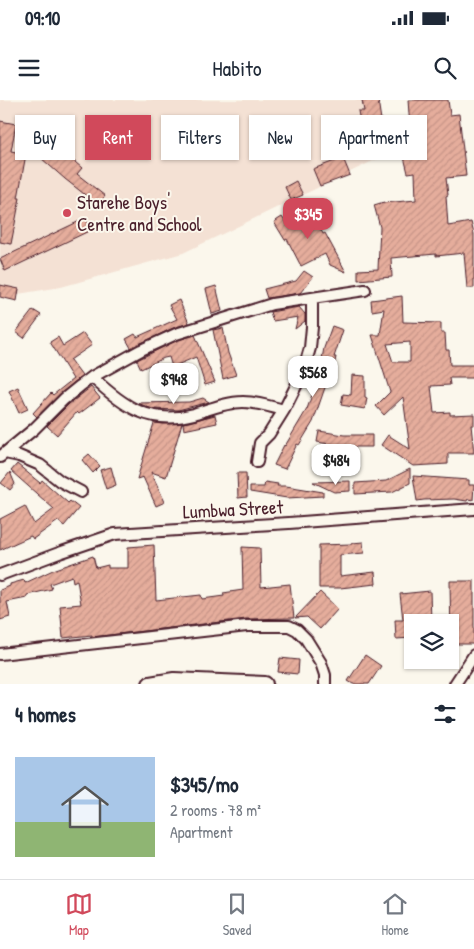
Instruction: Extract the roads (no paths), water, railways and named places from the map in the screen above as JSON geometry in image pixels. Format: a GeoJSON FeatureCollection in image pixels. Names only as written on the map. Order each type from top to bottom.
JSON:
{"type":"FeatureCollection","features":[{"type":"Feature","properties":{"kind":"main road"},"geometry":{"type":"LineString","coordinates":[[150,684],[174,680],[265,684]]}},
{"type":"Feature","properties":{"kind":"street"},"geometry":{"type":"LineString","coordinates":[[3,455],[34,429],[64,399],[92,377],[141,350],[176,334],[272,304],[365,290]]}},
{"type":"Feature","properties":{"kind":"street"},"geometry":{"type":"LineString","coordinates":[[256,462],[260,443],[269,434],[284,410],[303,372],[310,348],[312,298]]}},
{"type":"Feature","properties":{"kind":"street"},"geometry":{"type":"LineString","coordinates":[[92,377],[110,394],[133,409],[144,414],[160,417],[188,416],[233,402],[262,404],[284,410]]}},
{"type":"Feature","properties":{"kind":"street"},"geometry":{"type":"LineString","coordinates":[[3,455],[20,456],[40,465],[60,481],[81,492]]}},
{"type":"Feature","properties":{"kind":"street","name":"Lumbwa Street"},"geometry":{"type":"LineString","coordinates":[[0,575],[116,534],[289,523],[474,508]]}},
{"type":"Feature","properties":{"kind":"street"},"geometry":{"type":"LineString","coordinates":[[0,654],[247,626],[289,626],[297,630],[306,639],[321,663],[325,675],[324,684]]}},
{"type":"Feature","properties":{"kind":"street"},"geometry":{"type":"LineString","coordinates":[[456,684],[474,656]]}},
{"type":"Feature","properties":{"kind":"place","name":"Starehe Boys' Centre and School"},"geometry":{"type":"Point","coordinates":[67,213]}}]}
